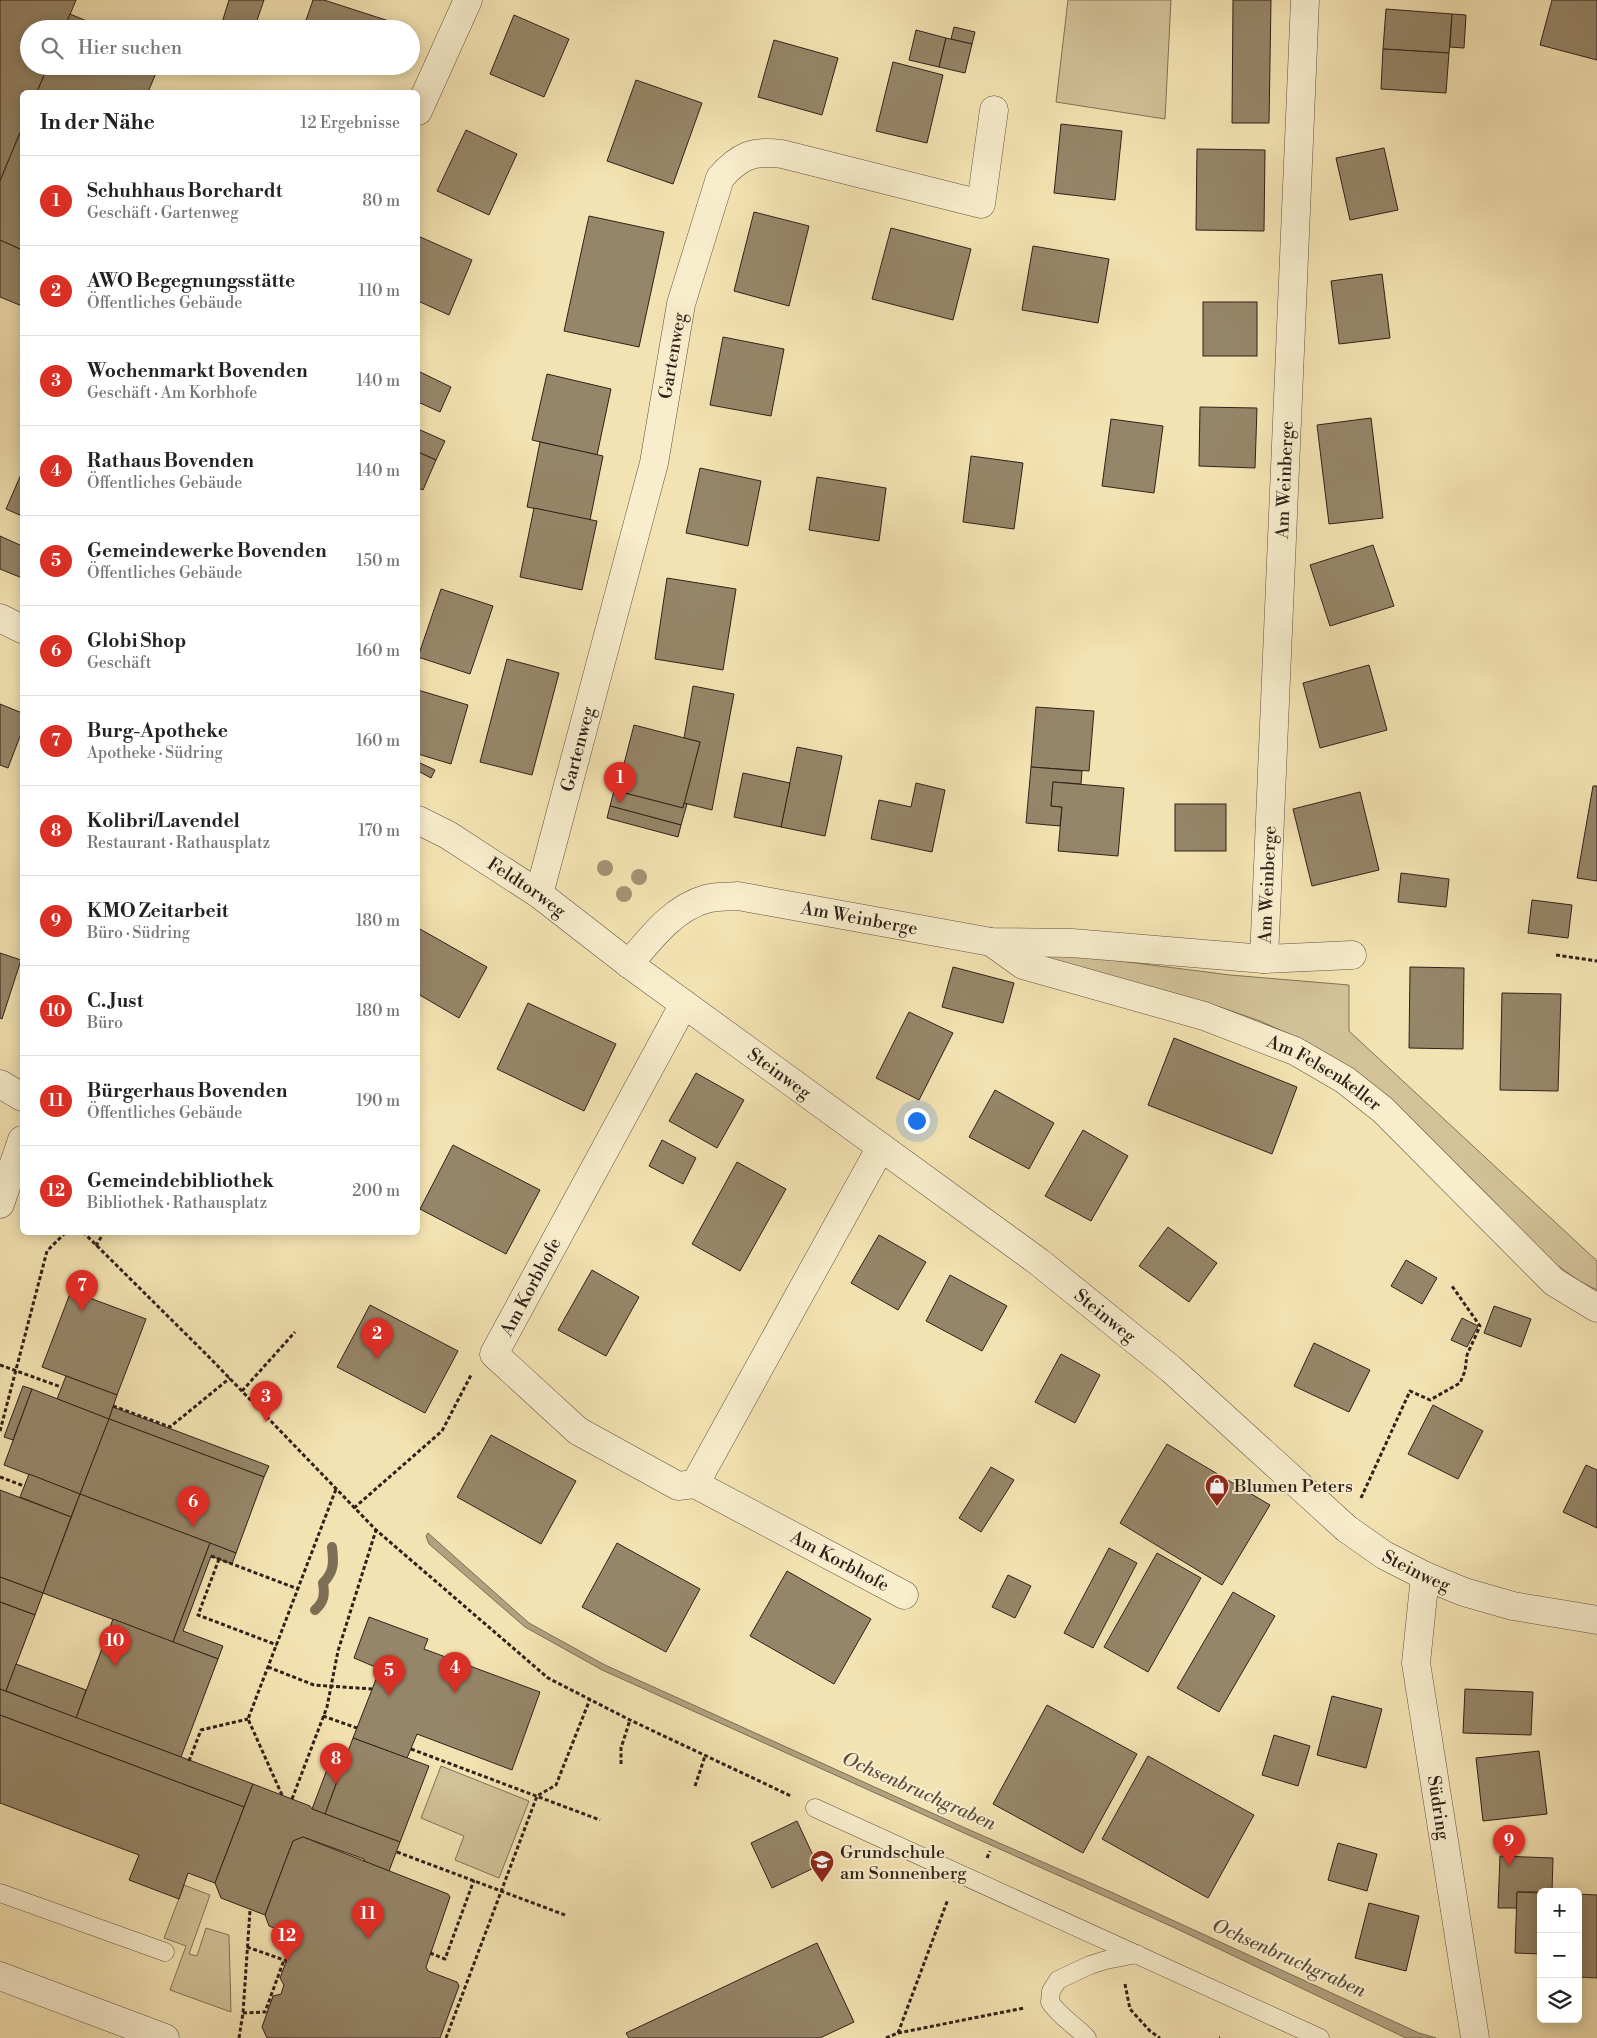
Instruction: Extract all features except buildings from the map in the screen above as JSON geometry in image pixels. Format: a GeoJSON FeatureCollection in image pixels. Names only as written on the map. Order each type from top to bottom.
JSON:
{"type":"FeatureCollection","features":[{"type":"Feature","properties":{"kind":"street"},"geometry":{"type":"LineString","coordinates":[[420,107],[468,0]]}},
{"type":"Feature","properties":{"kind":"street","name":"Am Weinberge"},"geometry":{"type":"LineString","coordinates":[[1264,959],[1305,0]]}},
{"type":"Feature","properties":{"kind":"street","name":"Gartenweg"},"geometry":{"type":"LineString","coordinates":[[539,894],[654,463],[681,304],[720,178],[732,164],[747,155],[764,152],[782,154],[981,204],[994,110]]}},
{"type":"Feature","properties":{"kind":"street"},"geometry":{"type":"LineString","coordinates":[[0,618],[20,628]]}},
{"type":"Feature","properties":{"kind":"street","name":"Feldtorweg"},"geometry":{"type":"LineString","coordinates":[[420,821],[448,835],[539,894],[629,964]]}},
{"type":"Feature","properties":{"kind":"street","name":"Am Weinberge"},"geometry":{"type":"LineString","coordinates":[[629,964],[662,925],[690,906],[707,898],[738,896],[991,942],[1072,943],[1264,959],[1352,954]]}},
{"type":"Feature","properties":{"kind":"street","name":"Am Felsenkeller"},"geometry":{"type":"LineString","coordinates":[[991,942],[1023,965],[1154,1001],[1238,1028],[1294,1051],[1345,1080],[1383,1110],[1554,1282],[1597,1308]]}},
{"type":"Feature","properties":{"kind":"street","name":"Steinweg"},"geometry":{"type":"LineString","coordinates":[[629,964],[1039,1262],[1171,1369],[1347,1529],[1384,1555],[1425,1576],[1464,1592],[1514,1606],[1597,1620]]}},
{"type":"Feature","properties":{"kind":"street","name":"Am Korbhofe"},"geometry":{"type":"LineString","coordinates":[[684,1004],[494,1354],[578,1431],[678,1486],[696,1484],[904,1596]]}},
{"type":"Feature","properties":{"kind":"street"},"geometry":{"type":"LineString","coordinates":[[0,1084],[20,1096]]}},
{"type":"Feature","properties":{"kind":"street"},"geometry":{"type":"LineString","coordinates":[[0,1204],[20,1146]]}},
{"type":"Feature","properties":{"kind":"street"},"geometry":{"type":"LineString","coordinates":[[696,1484],[881,1147]]}},
{"type":"Feature","properties":{"kind":"street","name":"Südring"},"geometry":{"type":"LineString","coordinates":[[1425,1576],[1416,1663],[1474,2031]]}},
{"type":"Feature","properties":{"kind":"street"},"geometry":{"type":"LineString","coordinates":[[0,1976],[165,2038]]}},
{"type":"Feature","properties":{"kind":"lane"},"geometry":{"type":"LineString","coordinates":[[815,1808],[1137,1954],[1311,2036]]}},
{"type":"Feature","properties":{"kind":"lane"},"geometry":{"type":"LineString","coordinates":[[0,1894],[165,1952]]}},
{"type":"Feature","properties":{"kind":"lane"},"geometry":{"type":"LineString","coordinates":[[1087,2038],[1078,2028],[1057,2013],[1050,2002],[1051,1991],[1058,1980],[1090,1965],[1137,1954]]}},
{"type":"Feature","properties":{"kind":"path"},"geometry":{"type":"LineString","coordinates":[[1556,955],[1597,961]]}},
{"type":"Feature","properties":{"kind":"path"},"geometry":{"type":"LineString","coordinates":[[0,1431],[46,1251],[63,1235]]}},
{"type":"Feature","properties":{"kind":"path"},"geometry":{"type":"LineString","coordinates":[[86,1235],[230,1378],[376,1530],[548,1678],[630,1720],[815,1808]]}},
{"type":"Feature","properties":{"kind":"path"},"geometry":{"type":"LineString","coordinates":[[96,1246],[102,1235]]}},
{"type":"Feature","properties":{"kind":"path"},"geometry":{"type":"LineString","coordinates":[[1358,1505],[1410,1391],[1430,1400],[1460,1383],[1465,1371],[1466,1355],[1480,1326],[1452,1286]]}},
{"type":"Feature","properties":{"kind":"path"},"geometry":{"type":"LineString","coordinates":[[242,1391],[295,1332]]}},
{"type":"Feature","properties":{"kind":"path"},"geometry":{"type":"LineString","coordinates":[[354,1508],[442,1430],[477,1363],[494,1354]]}},
{"type":"Feature","properties":{"kind":"path"},"geometry":{"type":"LineString","coordinates":[[0,1365],[62,1386]]}},
{"type":"Feature","properties":{"kind":"path"},"geometry":{"type":"LineString","coordinates":[[113,1406],[170,1427],[230,1378]]}},
{"type":"Feature","properties":{"kind":"path"},"geometry":{"type":"LineString","coordinates":[[0,1477],[24,1486]]}},
{"type":"Feature","properties":{"kind":"path"},"geometry":{"type":"LineString","coordinates":[[282,1795],[248,1719],[336,1489]]}},
{"type":"Feature","properties":{"kind":"path"},"geometry":{"type":"LineString","coordinates":[[292,1799],[323,1716],[338,1651],[376,1530]]}},
{"type":"Feature","properties":{"kind":"path"},"geometry":{"type":"LineString","coordinates":[[211,1556],[298,1590]]}},
{"type":"Feature","properties":{"kind":"path"},"geometry":{"type":"LineString","coordinates":[[219,1559],[198,1615],[277,1645]]}},
{"type":"Feature","properties":{"kind":"path"},"geometry":{"type":"LineString","coordinates":[[268,1668],[314,1685],[372,1690]]}},
{"type":"Feature","properties":{"kind":"path"},"geometry":{"type":"LineString","coordinates":[[446,2038],[537,1796],[556,1785],[590,1698]]}},
{"type":"Feature","properties":{"kind":"path"},"geometry":{"type":"LineString","coordinates":[[323,1716],[357,1728]]}},
{"type":"Feature","properties":{"kind":"path"},"geometry":{"type":"LineString","coordinates":[[189,1761],[201,1730],[248,1719]]}},
{"type":"Feature","properties":{"kind":"path"},"geometry":{"type":"LineString","coordinates":[[621,1764],[621,1748],[630,1720]]}},
{"type":"Feature","properties":{"kind":"path"},"geometry":{"type":"LineString","coordinates":[[411,1749],[600,1820]]}},
{"type":"Feature","properties":{"kind":"path"},"geometry":{"type":"LineString","coordinates":[[695,1786],[705,1756]]}},
{"type":"Feature","properties":{"kind":"path"},"geometry":{"type":"LineString","coordinates":[[397,1852],[564,1915]]}},
{"type":"Feature","properties":{"kind":"path"},"geometry":{"type":"LineString","coordinates":[[898,2033],[958,1872]]}},
{"type":"Feature","properties":{"kind":"path"},"geometry":{"type":"LineString","coordinates":[[430,1953],[445,1959],[474,1880]]}},
{"type":"Feature","properties":{"kind":"path"},"geometry":{"type":"LineString","coordinates":[[238,2038],[243,2013],[250,1910]]}},
{"type":"Feature","properties":{"kind":"path"},"geometry":{"type":"LineString","coordinates":[[243,2013],[265,2012],[285,1961],[248,1947]]}},
{"type":"Feature","properties":{"kind":"path"},"geometry":{"type":"LineString","coordinates":[[1106,1960],[1125,1985],[1130,2009],[1150,2031],[1160,2038]]}},
{"type":"Feature","properties":{"kind":"path"},"geometry":{"type":"LineString","coordinates":[[886,2038],[898,2033],[1050,2002]]}},
{"type":"Feature","properties":{"kind":"shaded area"},"geometry":{"type":"Polygon","coordinates":[[[1068,0],[1171,0],[1165,119],[1056,102],[1068,0]]]}},
{"type":"Feature","properties":{"kind":"shaded area"},"geometry":{"type":"Polygon","coordinates":[[[1057,953],[1230,975],[1349,985],[1349,1031],[1597,1261],[1597,1290],[1581,1282],[1554,1263],[1469,1176],[1390,1102],[1291,1035],[1260,1021],[1220,1007],[1033,956],[1057,953]]]}},
{"type":"Feature","properties":{"kind":"shaded area"},"geometry":{"type":"Polygon","coordinates":[[[428,1533],[529,1623],[605,1665],[1111,1892],[1419,2033],[1436,2038],[1406,2038],[1175,1928],[602,1670],[525,1627],[429,1544],[426,1536],[428,1533]]]}},
{"type":"Feature","properties":{"kind":"shaded area"},"geometry":{"type":"Polygon","coordinates":[[[441,1766],[529,1801],[499,1878],[455,1860],[464,1836],[421,1818],[441,1766]]]}},
{"type":"Feature","properties":{"kind":"shaded area"},"geometry":{"type":"Polygon","coordinates":[[[184,1885],[210,1895],[189,1954],[197,1956],[206,1928],[229,1935],[231,2012],[170,1990],[186,1946],[164,1938],[184,1885]]]}},
{"type":"Feature","properties":{"kind":"waterway"},"geometry":{"type":"LineString","coordinates":[[315,1610],[322,1601],[324,1595],[323,1583],[332,1567],[332,1547]]}},
{"type":"Feature","properties":{"kind":"place","name":"Schuhhaus Borchardt"},"geometry":{"type":"Point","coordinates":[620,803]}},
{"type":"Feature","properties":{"kind":"place","name":"Burg-Apotheke"},"geometry":{"type":"Point","coordinates":[82,1311]}},
{"type":"Feature","properties":{"kind":"place","name":"AWO Begegnungsstätte"},"geometry":{"type":"Point","coordinates":[377,1359]}},
{"type":"Feature","properties":{"kind":"place","name":"Wochenmarkt Bovenden"},"geometry":{"type":"Point","coordinates":[266,1422]}},
{"type":"Feature","properties":{"kind":"place","name":"Blumen Peters"},"geometry":{"type":"Point","coordinates":[1217,1507]}},
{"type":"Feature","properties":{"kind":"place","name":"Globi Shop"},"geometry":{"type":"Point","coordinates":[193,1527]}},
{"type":"Feature","properties":{"kind":"place","name":"C. Just"},"geometry":{"type":"Point","coordinates":[115,1666]}},
{"type":"Feature","properties":{"kind":"place","name":"Rathaus Bovenden"},"geometry":{"type":"Point","coordinates":[455,1693]}},
{"type":"Feature","properties":{"kind":"place","name":"Gemeindewerke Bovenden"},"geometry":{"type":"Point","coordinates":[389,1696]}},
{"type":"Feature","properties":{"kind":"place","name":"Kolibri/Lavendel"},"geometry":{"type":"Point","coordinates":[336,1784]}},
{"type":"Feature","properties":{"kind":"place","name":"KMO Zeitarbeit"},"geometry":{"type":"Point","coordinates":[1509,1866]}},
{"type":"Feature","properties":{"kind":"place","name":"Grundschule am Sonnenberg"},"geometry":{"type":"Point","coordinates":[822,1883]}},
{"type":"Feature","properties":{"kind":"place","name":"Bürgerhaus Bovenden"},"geometry":{"type":"Point","coordinates":[368,1939]}},
{"type":"Feature","properties":{"kind":"place","name":"Gemeindebibliothek"},"geometry":{"type":"Point","coordinates":[287,1961]}},
{"type":"Feature","properties":{"kind":"water label","name":"Ochsenbruchgraben"},"geometry":{"type":"Point","coordinates":[919,1791]}},
{"type":"Feature","properties":{"kind":"water label","name":"Ochsenbruchgraben"},"geometry":{"type":"Point","coordinates":[1289,1958]}}]}
